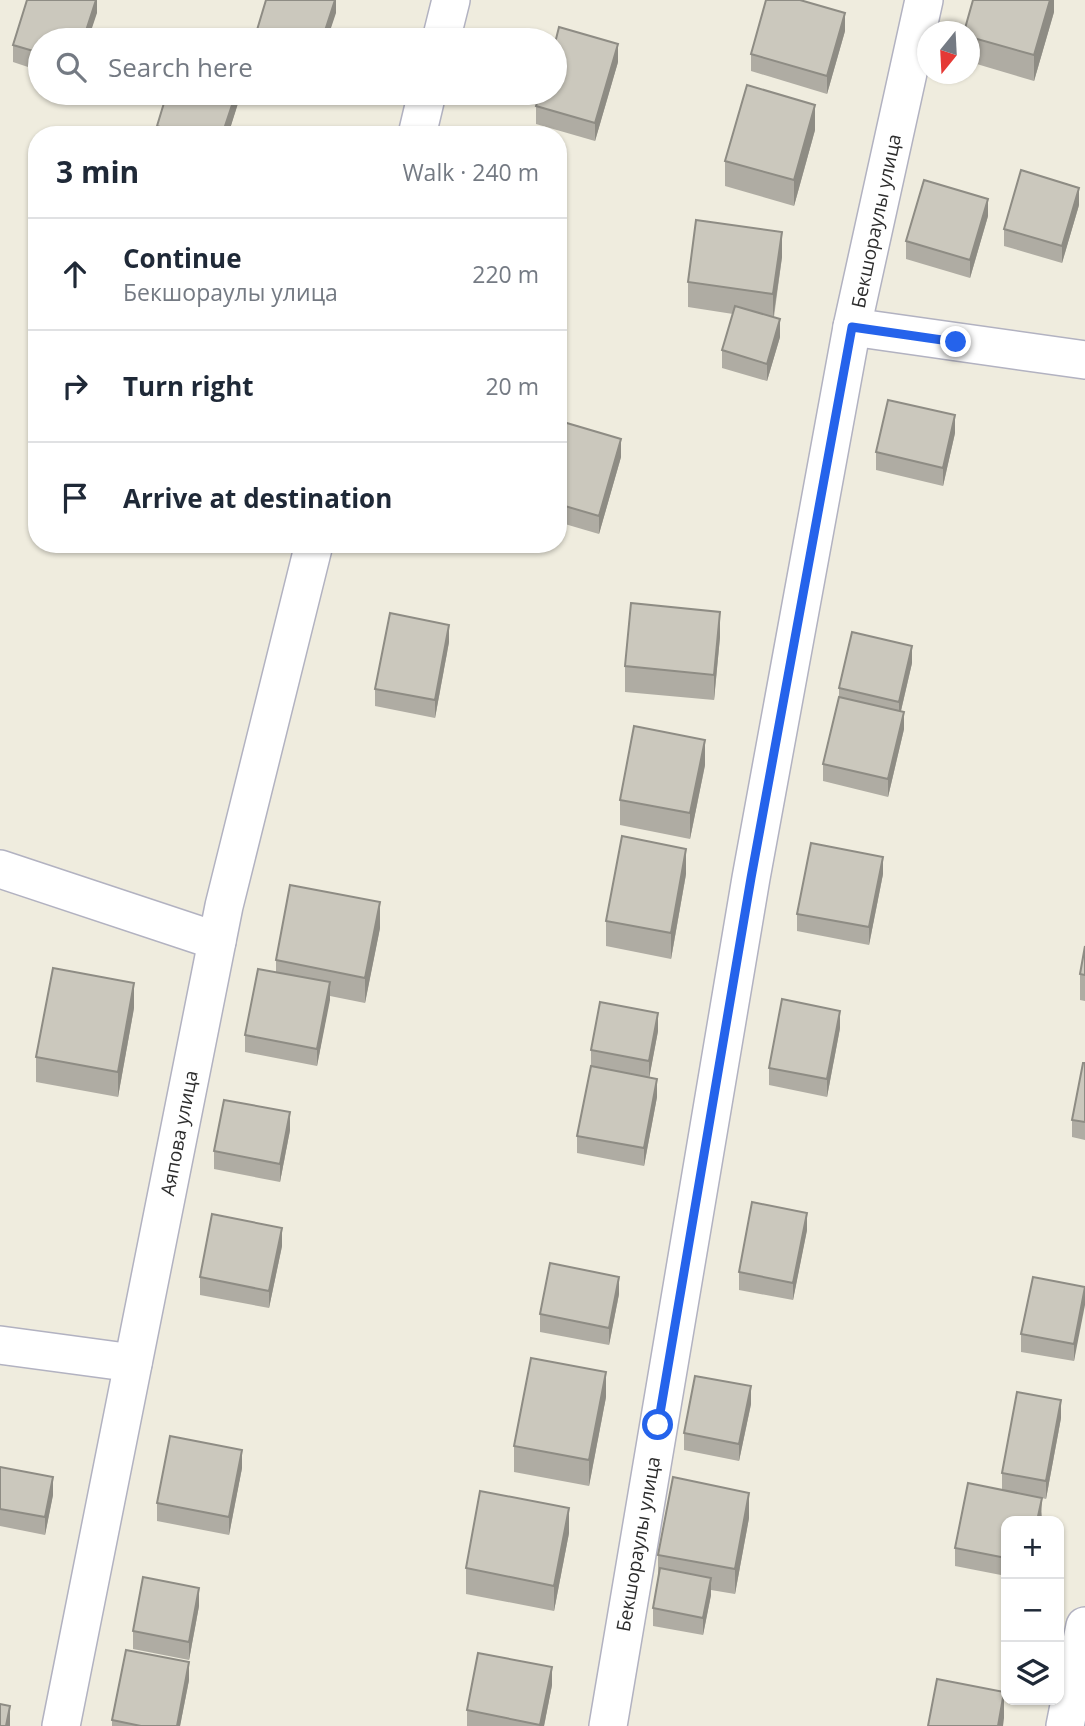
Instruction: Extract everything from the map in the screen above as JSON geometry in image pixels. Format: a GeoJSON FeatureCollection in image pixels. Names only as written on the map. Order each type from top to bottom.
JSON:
{"type":"FeatureCollection","features":[{"type":"Feature","properties":{"kind":"street"},"geometry":{"type":"LineString","coordinates":[[443,28],[451,0]]}},
{"type":"Feature","properties":{"kind":"street","name":"Бекшораулы улица"},"geometry":{"type":"LineString","coordinates":[[608,1726],[751,878],[852,327],[924,0]]}},
{"type":"Feature","properties":{"kind":"street"},"geometry":{"type":"LineString","coordinates":[[419,126],[424,105]]}},
{"type":"Feature","properties":{"kind":"street"},"geometry":{"type":"LineString","coordinates":[[852,327],[1085,360]]}},
{"type":"Feature","properties":{"kind":"street","name":"Аяпова улица"},"geometry":{"type":"LineString","coordinates":[[61,1726],[217,942],[312,553]]}},
{"type":"Feature","properties":{"kind":"street"},"geometry":{"type":"LineString","coordinates":[[0,869],[217,942]]}},
{"type":"Feature","properties":{"kind":"street"},"geometry":{"type":"LineString","coordinates":[[0,1345],[133,1363]]}},
{"type":"Feature","properties":{"kind":"street"},"geometry":{"type":"LineString","coordinates":[[1065,1726],[1085,1626]]}},
{"type":"Feature","properties":{"kind":"building"},"geometry":{"type":"Polygon","coordinates":[[[27,0],[96,0],[87,28],[28,28],[28,49],[13,45],[27,0]]]}},
{"type":"Feature","properties":{"kind":"building"},"geometry":{"type":"Polygon","coordinates":[[[266,0],[335,0],[326,28],[258,28],[266,0]]]}},
{"type":"Feature","properties":{"kind":"building"},"geometry":{"type":"Polygon","coordinates":[[[766,0],[800,0],[845,13],[827,76],[751,54],[766,0]]]}},
{"type":"Feature","properties":{"kind":"building"},"geometry":{"type":"Polygon","coordinates":[[[973,0],[1050,0],[1034,55],[980,40],[980,21],[967,21],[973,0]]]}},
{"type":"Feature","properties":{"kind":"building"},"geometry":{"type":"Polygon","coordinates":[[[567,29],[618,44],[595,123],[536,106],[567,105],[567,29]]]}},
{"type":"Feature","properties":{"kind":"building"},"geometry":{"type":"Polygon","coordinates":[[[747,85],[815,105],[794,180],[725,161],[747,85]]]}},
{"type":"Feature","properties":{"kind":"building"},"geometry":{"type":"Polygon","coordinates":[[[163,105],[232,105],[225,126],[157,126],[163,105]]]}},
{"type":"Feature","properties":{"kind":"building"},"geometry":{"type":"Polygon","coordinates":[[[1021,170],[1079,188],[1062,246],[1004,229],[1021,170]]]}},
{"type":"Feature","properties":{"kind":"building"},"geometry":{"type":"Polygon","coordinates":[[[924,180],[988,199],[970,260],[906,241],[924,180]]]}},
{"type":"Feature","properties":{"kind":"building"},"geometry":{"type":"Polygon","coordinates":[[[696,220],[782,232],[773,294],[688,282],[696,220]]]}},
{"type":"Feature","properties":{"kind":"building"},"geometry":{"type":"Polygon","coordinates":[[[735,306],[780,319],[767,364],[722,350],[735,306]]]}},
{"type":"Feature","properties":{"kind":"building"},"geometry":{"type":"Polygon","coordinates":[[[888,400],[955,415],[943,468],[876,452],[888,400]]]}},
{"type":"Feature","properties":{"kind":"building"},"geometry":{"type":"Polygon","coordinates":[[[567,423],[621,439],[599,516],[567,507],[567,423]]]}},
{"type":"Feature","properties":{"kind":"building"},"geometry":{"type":"Polygon","coordinates":[[[631,603],[720,612],[714,675],[625,666],[631,603]]]}},
{"type":"Feature","properties":{"kind":"building"},"geometry":{"type":"Polygon","coordinates":[[[390,613],[449,625],[435,700],[375,689],[390,613]]]}},
{"type":"Feature","properties":{"kind":"building"},"geometry":{"type":"Polygon","coordinates":[[[852,632],[912,646],[899,702],[839,688],[852,632]]]}},
{"type":"Feature","properties":{"kind":"building"},"geometry":{"type":"Polygon","coordinates":[[[839,697],[904,712],[888,779],[823,764],[839,697]]]}},
{"type":"Feature","properties":{"kind":"building"},"geometry":{"type":"Polygon","coordinates":[[[634,726],[705,740],[690,813],[620,800],[634,726]]]}},
{"type":"Feature","properties":{"kind":"building"},"geometry":{"type":"Polygon","coordinates":[[[622,836],[686,849],[671,933],[606,921],[622,836]]]}},
{"type":"Feature","properties":{"kind":"building"},"geometry":{"type":"Polygon","coordinates":[[[811,843],[883,857],[869,927],[797,914],[811,843]]]}},
{"type":"Feature","properties":{"kind":"building"},"geometry":{"type":"Polygon","coordinates":[[[290,885],[380,902],[365,978],[276,960],[290,885]]]}},
{"type":"Feature","properties":{"kind":"building"},"geometry":{"type":"Polygon","coordinates":[[[1085,946],[1085,975],[1080,974],[1085,946]]]}},
{"type":"Feature","properties":{"kind":"building"},"geometry":{"type":"Polygon","coordinates":[[[53,968],[134,983],[118,1072],[36,1057],[53,968]]]}},
{"type":"Feature","properties":{"kind":"building"},"geometry":{"type":"Polygon","coordinates":[[[258,969],[330,982],[317,1049],[245,1035],[258,969]]]}},
{"type":"Feature","properties":{"kind":"building"},"geometry":{"type":"Polygon","coordinates":[[[782,999],[840,1011],[827,1079],[769,1068],[782,999]]]}},
{"type":"Feature","properties":{"kind":"building"},"geometry":{"type":"Polygon","coordinates":[[[600,1002],[658,1013],[649,1061],[591,1050],[600,1002]]]}},
{"type":"Feature","properties":{"kind":"building"},"geometry":{"type":"Polygon","coordinates":[[[1085,1063],[1085,1122],[1072,1120],[1085,1063]]]}},
{"type":"Feature","properties":{"kind":"building"},"geometry":{"type":"Polygon","coordinates":[[[591,1066],[657,1079],[644,1148],[577,1136],[591,1066]]]}},
{"type":"Feature","properties":{"kind":"building"},"geometry":{"type":"Polygon","coordinates":[[[224,1100],[290,1112],[280,1164],[214,1151],[224,1100]]]}},
{"type":"Feature","properties":{"kind":"building"},"geometry":{"type":"Polygon","coordinates":[[[752,1202],[807,1213],[793,1283],[739,1272],[752,1202]]]}},
{"type":"Feature","properties":{"kind":"building"},"geometry":{"type":"Polygon","coordinates":[[[212,1214],[282,1228],[269,1291],[200,1277],[212,1214]]]}},
{"type":"Feature","properties":{"kind":"building"},"geometry":{"type":"Polygon","coordinates":[[[550,1263],[619,1277],[609,1328],[540,1314],[550,1263]]]}},
{"type":"Feature","properties":{"kind":"building"},"geometry":{"type":"Polygon","coordinates":[[[1033,1277],[1085,1287],[1074,1344],[1021,1334],[1033,1277]]]}},
{"type":"Feature","properties":{"kind":"building"},"geometry":{"type":"Polygon","coordinates":[[[531,1358],[606,1372],[589,1460],[514,1446],[531,1358]]]}},
{"type":"Feature","properties":{"kind":"building"},"geometry":{"type":"Polygon","coordinates":[[[695,1376],[751,1386],[739,1444],[684,1433],[695,1376]]]}},
{"type":"Feature","properties":{"kind":"building"},"geometry":{"type":"Polygon","coordinates":[[[1017,1392],[1061,1400],[1046,1481],[1002,1473],[1017,1392]]]}},
{"type":"Feature","properties":{"kind":"building"},"geometry":{"type":"Polygon","coordinates":[[[170,1436],[242,1450],[229,1517],[157,1503],[170,1436]]]}},
{"type":"Feature","properties":{"kind":"building"},"geometry":{"type":"Polygon","coordinates":[[[0,1467],[53,1477],[45,1517],[0,1509],[0,1467]]]}},
{"type":"Feature","properties":{"kind":"building"},"geometry":{"type":"Polygon","coordinates":[[[673,1477],[749,1493],[735,1569],[658,1555],[673,1477]]]}},
{"type":"Feature","properties":{"kind":"building"},"geometry":{"type":"Polygon","coordinates":[[[968,1483],[1042,1498],[1038,1516],[1001,1516],[1001,1557],[955,1548],[968,1483]]]}},
{"type":"Feature","properties":{"kind":"building"},"geometry":{"type":"Polygon","coordinates":[[[480,1491],[569,1508],[554,1586],[466,1568],[480,1491]]]}},
{"type":"Feature","properties":{"kind":"building"},"geometry":{"type":"Polygon","coordinates":[[[660,1568],[711,1578],[703,1618],[653,1608],[660,1568]]]}},
{"type":"Feature","properties":{"kind":"building"},"geometry":{"type":"Polygon","coordinates":[[[143,1577],[199,1588],[189,1642],[133,1631],[143,1577]]]}},
{"type":"Feature","properties":{"kind":"building"},"geometry":{"type":"Polygon","coordinates":[[[126,1650],[189,1662],[177,1726],[141,1726],[112,1720],[126,1650]]]}},
{"type":"Feature","properties":{"kind":"building"},"geometry":{"type":"Polygon","coordinates":[[[478,1653],[552,1667],[540,1725],[467,1710],[478,1653]]]}},
{"type":"Feature","properties":{"kind":"building"},"geometry":{"type":"Polygon","coordinates":[[[937,1679],[1001,1691],[998,1726],[928,1726],[937,1679]]]}},
{"type":"Feature","properties":{"kind":"building"},"geometry":{"type":"Polygon","coordinates":[[[0,1704],[10,1706],[6,1726],[0,1726],[0,1704]]]}},
{"type":"Feature","properties":{"kind":"route"},"geometry":{"type":"LineString","coordinates":[[658,1425],[751,878],[852,327],[956,342]]}}]}
